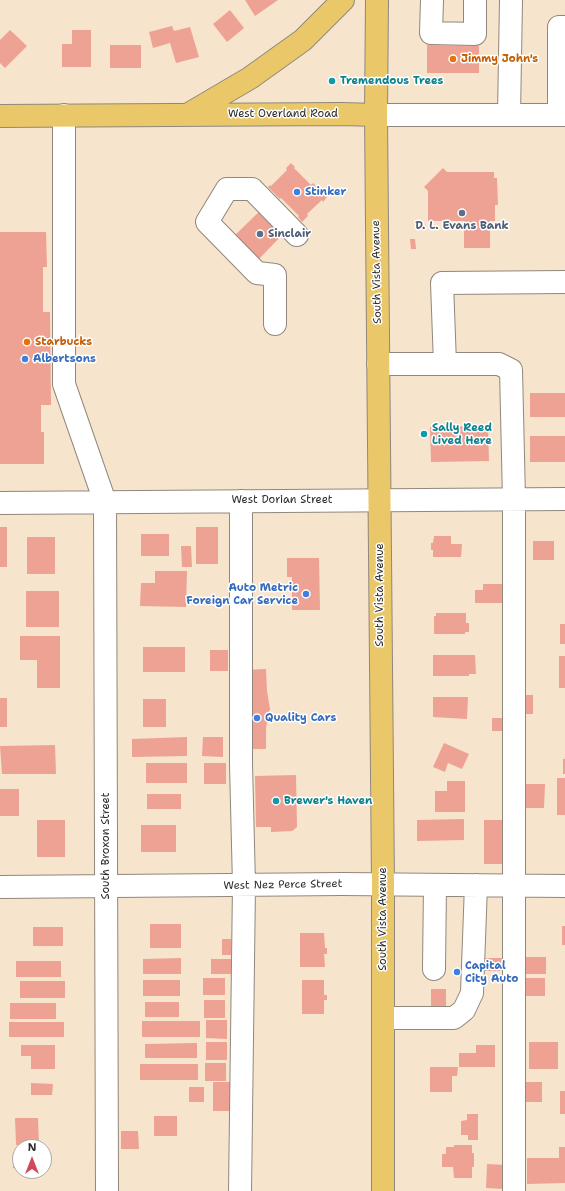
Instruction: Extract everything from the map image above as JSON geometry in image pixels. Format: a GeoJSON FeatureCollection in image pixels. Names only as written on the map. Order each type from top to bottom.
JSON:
{"type":"FeatureCollection","features":[{"type":"Feature","properties":{"kind":"main road"},"geometry":{"type":"LineString","coordinates":[[186,115],[250,78],[303,40],[343,0]]}},
{"type":"Feature","properties":{"kind":"main road","name":"South Vista Avenue"},"geometry":{"type":"LineString","coordinates":[[377,0],[376,115],[383,884],[383,1191]]}},
{"type":"Feature","properties":{"kind":"main road","name":"West Overland Road"},"geometry":{"type":"LineString","coordinates":[[0,116],[376,115]]}},
{"type":"Feature","properties":{"kind":"street"},"geometry":{"type":"LineString","coordinates":[[432,0],[432,33],[475,34],[475,0]]}},
{"type":"Feature","properties":{"kind":"street"},"geometry":{"type":"LineString","coordinates":[[509,116],[511,0]]}},
{"type":"Feature","properties":{"kind":"street"},"geometry":{"type":"LineString","coordinates":[[562,116],[559,27],[565,27]]}},
{"type":"Feature","properties":{"kind":"street","name":"West Overland Road"},"geometry":{"type":"LineString","coordinates":[[376,115],[562,116]]}},
{"type":"Feature","properties":{"kind":"street","name":"South Broxon Street"},"geometry":{"type":"LineString","coordinates":[[64,116],[64,384],[105,502],[107,1191]]}},
{"type":"Feature","properties":{"kind":"street"},"geometry":{"type":"LineString","coordinates":[[275,324],[275,275],[257,272],[207,222],[227,189],[252,189],[296,235]]}},
{"type":"Feature","properties":{"kind":"street"},"geometry":{"type":"LineString","coordinates":[[444,364],[442,283],[565,282]]}},
{"type":"Feature","properties":{"kind":"street"},"geometry":{"type":"LineString","coordinates":[[378,364],[499,364],[511,370],[514,499],[514,1191]]}},
{"type":"Feature","properties":{"kind":"street","name":"West Dorian Street"},"geometry":{"type":"LineString","coordinates":[[0,503],[241,500],[565,499]]}},
{"type":"Feature","properties":{"kind":"street"},"geometry":{"type":"LineString","coordinates":[[240,1191],[244,885],[241,764],[241,500]]}},
{"type":"Feature","properties":{"kind":"street","name":"West Nez Perce Street"},"geometry":{"type":"LineString","coordinates":[[0,887],[383,884],[565,886]]}},
{"type":"Feature","properties":{"kind":"street"},"geometry":{"type":"LineString","coordinates":[[434,969],[435,885]]}},
{"type":"Feature","properties":{"kind":"street"},"geometry":{"type":"LineString","coordinates":[[383,1018],[454,1018],[464,1010],[472,993],[476,885]]}},
{"type":"Feature","properties":{"kind":"building"},"geometry":{"type":"Polygon","coordinates":[[[245,0],[278,0],[255,16],[245,0]]]}},
{"type":"Feature","properties":{"kind":"building"},"geometry":{"type":"Polygon","coordinates":[[[230,10],[244,28],[227,42],[213,24],[230,10]]]}},
{"type":"Feature","properties":{"kind":"building"},"geometry":{"type":"Polygon","coordinates":[[[172,26],[174,31],[190,27],[199,57],[176,63],[170,43],[153,48],[149,32],[172,26]]]}},
{"type":"Feature","properties":{"kind":"building"},"geometry":{"type":"Polygon","coordinates":[[[10,30],[27,46],[5,68],[0,63],[0,40],[10,30]]]}},
{"type":"Feature","properties":{"kind":"building"},"geometry":{"type":"Polygon","coordinates":[[[72,30],[91,30],[91,67],[62,67],[62,44],[72,44],[72,30]]]}},
{"type":"Feature","properties":{"kind":"building"},"geometry":{"type":"Polygon","coordinates":[[[110,45],[141,45],[141,68],[110,68],[110,45]]]}},
{"type":"Feature","properties":{"kind":"building","name":"Jimmy John's"},"geometry":{"type":"Polygon","coordinates":[[[427,45],[479,46],[479,73],[427,73],[427,45]]]}},
{"type":"Feature","properties":{"kind":"building","name":"Stinker"},"geometry":{"type":"Polygon","coordinates":[[[291,163],[311,185],[313,183],[327,197],[323,202],[322,200],[307,214],[308,216],[302,222],[298,217],[299,216],[268,187],[270,185],[271,186],[287,170],[286,168],[291,163]]]}},
{"type":"Feature","properties":{"kind":"building","name":"D. L. Evans Bank"},"geometry":{"type":"Polygon","coordinates":[[[443,168],[447,172],[494,172],[494,178],[497,178],[498,205],[495,205],[495,221],[490,221],[490,248],[464,248],[464,221],[428,221],[428,191],[424,187],[443,168]]]}},
{"type":"Feature","properties":{"kind":"building","name":"Sinclair"},"geometry":{"type":"Polygon","coordinates":[[[263,208],[286,231],[258,260],[234,236],[263,208]]]}},
{"type":"Feature","properties":{"kind":"building","name":"Albertsons"},"geometry":{"type":"Polygon","coordinates":[[[0,232],[46,232],[47,267],[43,267],[43,312],[50,312],[51,405],[41,405],[41,432],[44,432],[44,464],[0,464],[0,232]]]}},
{"type":"Feature","properties":{"kind":"building"},"geometry":{"type":"Polygon","coordinates":[[[410,239],[415,239],[416,249],[411,249],[410,239]]]}},
{"type":"Feature","properties":{"kind":"building"},"geometry":{"type":"Polygon","coordinates":[[[530,393],[565,393],[565,417],[530,417],[530,393]]]}},
{"type":"Feature","properties":{"kind":"building"},"geometry":{"type":"Polygon","coordinates":[[[488,426],[489,461],[431,462],[430,427],[488,426]]]}},
{"type":"Feature","properties":{"kind":"building"},"geometry":{"type":"Polygon","coordinates":[[[530,436],[565,436],[565,462],[530,462],[530,436]]]}},
{"type":"Feature","properties":{"kind":"building"},"geometry":{"type":"Polygon","coordinates":[[[0,527],[7,527],[7,567],[0,567],[0,527]]]}},
{"type":"Feature","properties":{"kind":"building"},"geometry":{"type":"Polygon","coordinates":[[[196,527],[218,527],[218,564],[196,564],[196,527]]]}},
{"type":"Feature","properties":{"kind":"building"},"geometry":{"type":"Polygon","coordinates":[[[141,534],[169,534],[169,556],[141,556],[141,534]]]}},
{"type":"Feature","properties":{"kind":"building"},"geometry":{"type":"Polygon","coordinates":[[[434,536],[451,536],[451,544],[462,544],[461,557],[433,557],[431,543],[433,543],[434,536]]]}},
{"type":"Feature","properties":{"kind":"building"},"geometry":{"type":"Polygon","coordinates":[[[27,537],[55,537],[55,574],[27,574],[27,537]]]}},
{"type":"Feature","properties":{"kind":"building"},"geometry":{"type":"Polygon","coordinates":[[[533,541],[554,541],[554,560],[533,560],[533,541]]]}},
{"type":"Feature","properties":{"kind":"building"},"geometry":{"type":"Polygon","coordinates":[[[181,546],[191,546],[192,567],[182,567],[181,546]]]}},
{"type":"Feature","properties":{"kind":"building","name":"Auto Metric Foreign Car Service"},"geometry":{"type":"Polygon","coordinates":[[[287,558],[319,558],[320,610],[292,610],[292,577],[287,577],[287,558]]]}},
{"type":"Feature","properties":{"kind":"building"},"geometry":{"type":"Polygon","coordinates":[[[155,571],[187,571],[186,607],[140,606],[141,583],[155,583],[155,571]]]}},
{"type":"Feature","properties":{"kind":"building"},"geometry":{"type":"Polygon","coordinates":[[[483,584],[505,584],[505,603],[475,603],[475,590],[483,590],[483,584]]]}},
{"type":"Feature","properties":{"kind":"building"},"geometry":{"type":"Polygon","coordinates":[[[26,591],[59,591],[59,627],[26,627],[26,591]]]}},
{"type":"Feature","properties":{"kind":"building"},"geometry":{"type":"Polygon","coordinates":[[[436,613],[466,613],[466,623],[469,623],[469,632],[465,632],[465,634],[434,634],[434,616],[436,616],[436,613]]]}},
{"type":"Feature","properties":{"kind":"building"},"geometry":{"type":"Polygon","coordinates":[[[560,624],[565,624],[565,644],[560,644],[560,624]]]}},
{"type":"Feature","properties":{"kind":"building"},"geometry":{"type":"Polygon","coordinates":[[[20,636],[60,636],[60,688],[37,688],[37,660],[20,660],[20,636]]]}},
{"type":"Feature","properties":{"kind":"building"},"geometry":{"type":"Polygon","coordinates":[[[143,647],[185,647],[185,672],[143,672],[143,647]]]}},
{"type":"Feature","properties":{"kind":"building"},"geometry":{"type":"Polygon","coordinates":[[[210,650],[228,650],[228,671],[210,671],[210,650]]]}},
{"type":"Feature","properties":{"kind":"building"},"geometry":{"type":"Polygon","coordinates":[[[433,655],[475,655],[476,674],[469,674],[469,676],[433,676],[433,655]]]}},
{"type":"Feature","properties":{"kind":"building"},"geometry":{"type":"Polygon","coordinates":[[[559,656],[565,656],[565,688],[559,688],[559,656]]]}},
{"type":"Feature","properties":{"kind":"building","name":"Quality Cars"},"geometry":{"type":"Polygon","coordinates":[[[266,669],[270,709],[266,728],[266,749],[244,749],[243,670],[266,669]]]}},
{"type":"Feature","properties":{"kind":"building"},"geometry":{"type":"Polygon","coordinates":[[[521,695],[533,695],[533,714],[521,714],[521,695]]]}},
{"type":"Feature","properties":{"kind":"building"},"geometry":{"type":"Polygon","coordinates":[[[433,697],[468,697],[467,719],[433,717],[433,697]]]}},
{"type":"Feature","properties":{"kind":"building"},"geometry":{"type":"Polygon","coordinates":[[[0,698],[7,698],[7,727],[0,727],[0,698]]]}},
{"type":"Feature","properties":{"kind":"building"},"geometry":{"type":"Polygon","coordinates":[[[143,699],[166,699],[166,727],[143,727],[143,699]]]}},
{"type":"Feature","properties":{"kind":"building"},"geometry":{"type":"Polygon","coordinates":[[[492,718],[507,718],[507,731],[492,731],[492,718]]]}},
{"type":"Feature","properties":{"kind":"building"},"geometry":{"type":"Polygon","coordinates":[[[187,737],[187,756],[132,757],[132,739],[187,737]]]}},
{"type":"Feature","properties":{"kind":"building"},"geometry":{"type":"Polygon","coordinates":[[[203,737],[223,737],[223,757],[202,756],[203,737]]]}},
{"type":"Feature","properties":{"kind":"building"},"geometry":{"type":"Polygon","coordinates":[[[444,743],[469,754],[462,769],[448,763],[445,772],[433,767],[444,743]]]}},
{"type":"Feature","properties":{"kind":"building"},"geometry":{"type":"Polygon","coordinates":[[[55,745],[56,774],[2,774],[0,746],[55,745]]]}},
{"type":"Feature","properties":{"kind":"building"},"geometry":{"type":"Polygon","coordinates":[[[563,759],[565,759],[565,774],[563,774],[563,759]]]}},
{"type":"Feature","properties":{"kind":"building"},"geometry":{"type":"Polygon","coordinates":[[[146,763],[187,763],[187,783],[146,783],[146,763]]]}},
{"type":"Feature","properties":{"kind":"building"},"geometry":{"type":"Polygon","coordinates":[[[204,763],[226,763],[226,784],[204,784],[204,763]]]}},
{"type":"Feature","properties":{"kind":"building","name":"Brewer's Haven"},"geometry":{"type":"Polygon","coordinates":[[[296,775],[297,827],[292,831],[271,832],[271,827],[256,827],[255,776],[296,775]]]}},
{"type":"Feature","properties":{"kind":"building"},"geometry":{"type":"Polygon","coordinates":[[[557,778],[565,778],[565,815],[557,815],[557,778]]]}},
{"type":"Feature","properties":{"kind":"building"},"geometry":{"type":"Polygon","coordinates":[[[447,781],[465,781],[465,812],[435,812],[435,791],[447,791],[447,781]]]}},
{"type":"Feature","properties":{"kind":"building"},"geometry":{"type":"Polygon","coordinates":[[[523,784],[545,784],[544,808],[522,808],[523,784]]]}},
{"type":"Feature","properties":{"kind":"building"},"geometry":{"type":"Polygon","coordinates":[[[0,789],[19,789],[19,816],[0,816],[0,789]]]}},
{"type":"Feature","properties":{"kind":"building"},"geometry":{"type":"Polygon","coordinates":[[[147,794],[181,794],[181,809],[147,809],[147,794]]]}},
{"type":"Feature","properties":{"kind":"building"},"geometry":{"type":"Polygon","coordinates":[[[464,819],[464,840],[417,841],[417,820],[464,819]]]}},
{"type":"Feature","properties":{"kind":"building"},"geometry":{"type":"Polygon","coordinates":[[[37,820],[65,820],[65,857],[37,857],[37,820]]]}},
{"type":"Feature","properties":{"kind":"building"},"geometry":{"type":"Polygon","coordinates":[[[484,820],[507,820],[507,864],[484,864],[484,820]]]}},
{"type":"Feature","properties":{"kind":"building"},"geometry":{"type":"Polygon","coordinates":[[[141,825],[176,825],[176,852],[141,852],[141,825]]]}},
{"type":"Feature","properties":{"kind":"building"},"geometry":{"type":"Polygon","coordinates":[[[150,924],[181,924],[181,948],[150,948],[150,924]]]}},
{"type":"Feature","properties":{"kind":"building"},"geometry":{"type":"Polygon","coordinates":[[[562,926],[565,926],[565,945],[562,945],[562,926]]]}},
{"type":"Feature","properties":{"kind":"building"},"geometry":{"type":"Polygon","coordinates":[[[33,927],[63,927],[63,946],[33,946],[33,927]]]}},
{"type":"Feature","properties":{"kind":"building"},"geometry":{"type":"Polygon","coordinates":[[[300,933],[324,933],[325,948],[327,948],[327,954],[324,954],[325,967],[300,967],[300,933]]]}},
{"type":"Feature","properties":{"kind":"building"},"geometry":{"type":"Polygon","coordinates":[[[222,939],[231,939],[231,955],[222,955],[222,939]]]}},
{"type":"Feature","properties":{"kind":"building"},"geometry":{"type":"Polygon","coordinates":[[[525,957],[546,957],[546,974],[525,974],[525,957]]]}},
{"type":"Feature","properties":{"kind":"building"},"geometry":{"type":"Polygon","coordinates":[[[181,958],[181,974],[143,974],[143,959],[181,958]]]}},
{"type":"Feature","properties":{"kind":"building"},"geometry":{"type":"Polygon","coordinates":[[[485,958],[502,958],[502,971],[485,971],[485,958]]]}},
{"type":"Feature","properties":{"kind":"building"},"geometry":{"type":"Polygon","coordinates":[[[211,959],[231,959],[231,974],[211,974],[211,959]]]}},
{"type":"Feature","properties":{"kind":"building"},"geometry":{"type":"Polygon","coordinates":[[[16,961],[61,961],[61,977],[16,977],[16,961]]]}},
{"type":"Feature","properties":{"kind":"building"},"geometry":{"type":"Polygon","coordinates":[[[203,978],[225,978],[225,995],[203,995],[203,978]]]}},
{"type":"Feature","properties":{"kind":"building"},"geometry":{"type":"Polygon","coordinates":[[[525,978],[545,978],[545,996],[525,996],[525,978]]]}},
{"type":"Feature","properties":{"kind":"building"},"geometry":{"type":"Polygon","coordinates":[[[143,980],[180,980],[180,996],[143,996],[143,980]]]}},
{"type":"Feature","properties":{"kind":"building"},"geometry":{"type":"Polygon","coordinates":[[[302,980],[324,980],[324,995],[327,995],[327,1000],[324,1000],[324,1014],[302,1014],[302,980]]]}},
{"type":"Feature","properties":{"kind":"building"},"geometry":{"type":"Polygon","coordinates":[[[20,981],[65,981],[65,998],[20,998],[20,981]]]}},
{"type":"Feature","properties":{"kind":"building"},"geometry":{"type":"Polygon","coordinates":[[[431,989],[446,989],[446,1010],[431,1010],[431,989]]]}},
{"type":"Feature","properties":{"kind":"building"},"geometry":{"type":"Polygon","coordinates":[[[204,1000],[225,1000],[225,1018],[204,1018],[204,1000]]]}},
{"type":"Feature","properties":{"kind":"building"},"geometry":{"type":"Polygon","coordinates":[[[145,1002],[179,1002],[179,1017],[145,1017],[145,1002]]]}},
{"type":"Feature","properties":{"kind":"building"},"geometry":{"type":"Polygon","coordinates":[[[10,1003],[56,1003],[56,1019],[10,1019],[10,1003]]]}},
{"type":"Feature","properties":{"kind":"building"},"geometry":{"type":"Polygon","coordinates":[[[206,1020],[227,1020],[227,1039],[206,1038],[206,1020]]]}},
{"type":"Feature","properties":{"kind":"building"},"geometry":{"type":"Polygon","coordinates":[[[142,1021],[200,1021],[200,1037],[142,1037],[142,1021]]]}},
{"type":"Feature","properties":{"kind":"building"},"geometry":{"type":"Polygon","coordinates":[[[9,1022],[64,1022],[64,1037],[9,1037],[9,1022]]]}},
{"type":"Feature","properties":{"kind":"building"},"geometry":{"type":"Polygon","coordinates":[[[206,1042],[227,1042],[227,1060],[206,1060],[206,1042]]]}},
{"type":"Feature","properties":{"kind":"building"},"geometry":{"type":"Polygon","coordinates":[[[529,1042],[558,1042],[558,1069],[529,1069],[529,1042]]]}},
{"type":"Feature","properties":{"kind":"building"},"geometry":{"type":"Polygon","coordinates":[[[197,1043],[197,1058],[145,1058],[145,1044],[197,1043]]]}},
{"type":"Feature","properties":{"kind":"building"},"geometry":{"type":"Polygon","coordinates":[[[21,1045],[55,1045],[55,1069],[31,1069],[31,1056],[21,1056],[21,1045]]]}},
{"type":"Feature","properties":{"kind":"building"},"geometry":{"type":"Polygon","coordinates":[[[476,1045],[495,1045],[495,1067],[459,1067],[459,1053],[476,1053],[476,1045]]]}},
{"type":"Feature","properties":{"kind":"building"},"geometry":{"type":"Polygon","coordinates":[[[205,1063],[226,1063],[226,1081],[205,1081],[205,1063]]]}},
{"type":"Feature","properties":{"kind":"building"},"geometry":{"type":"Polygon","coordinates":[[[140,1064],[198,1064],[198,1080],[140,1080],[140,1064]]]}},
{"type":"Feature","properties":{"kind":"building"},"geometry":{"type":"Polygon","coordinates":[[[430,1067],[458,1067],[457,1076],[452,1076],[452,1092],[430,1092],[430,1067]]]}},
{"type":"Feature","properties":{"kind":"building"},"geometry":{"type":"Polygon","coordinates":[[[213,1082],[230,1082],[230,1111],[213,1111],[213,1082]]]}},
{"type":"Feature","properties":{"kind":"building"},"geometry":{"type":"Polygon","coordinates":[[[520,1082],[542,1082],[542,1102],[520,1102],[520,1082]]]}},
{"type":"Feature","properties":{"kind":"building"},"geometry":{"type":"Polygon","coordinates":[[[31,1083],[53,1084],[52,1095],[31,1095],[31,1083]]]}},
{"type":"Feature","properties":{"kind":"building"},"geometry":{"type":"Polygon","coordinates":[[[189,1087],[204,1087],[204,1102],[189,1102],[189,1087]]]}},
{"type":"Feature","properties":{"kind":"building"},"geometry":{"type":"Polygon","coordinates":[[[560,1091],[565,1091],[565,1114],[560,1114],[560,1091]]]}},
{"type":"Feature","properties":{"kind":"building"},"geometry":{"type":"Polygon","coordinates":[[[467,1114],[478,1114],[478,1140],[468,1140],[468,1135],[461,1135],[461,1121],[467,1120],[467,1114]]]}},
{"type":"Feature","properties":{"kind":"building"},"geometry":{"type":"Polygon","coordinates":[[[154,1116],[177,1116],[177,1136],[154,1136],[154,1116]]]}},
{"type":"Feature","properties":{"kind":"building"},"geometry":{"type":"Polygon","coordinates":[[[15,1118],[38,1118],[39,1139],[16,1139],[15,1118]]]}},
{"type":"Feature","properties":{"kind":"building"},"geometry":{"type":"Polygon","coordinates":[[[121,1131],[138,1131],[139,1149],[121,1149],[121,1131]]]}},
{"type":"Feature","properties":{"kind":"building"},"geometry":{"type":"Polygon","coordinates":[[[454,1145],[472,1145],[472,1153],[474,1153],[474,1167],[472,1167],[472,1178],[454,1178],[453,1167],[442,1167],[442,1154],[446,1154],[446,1147],[454,1147],[454,1145]]]}},
{"type":"Feature","properties":{"kind":"building"},"geometry":{"type":"Polygon","coordinates":[[[559,1147],[565,1147],[565,1183],[527,1184],[527,1158],[559,1158],[559,1147]]]}},
{"type":"Feature","properties":{"kind":"building"},"geometry":{"type":"Polygon","coordinates":[[[487,1164],[506,1165],[505,1189],[486,1188],[487,1164]]]}},
{"type":"Feature","properties":{"kind":"place","name":"Jimmy John's"},"geometry":{"type":"Point","coordinates":[453,59]}},
{"type":"Feature","properties":{"kind":"place","name":"Tremendous Trees"},"geometry":{"type":"Point","coordinates":[332,81]}},
{"type":"Feature","properties":{"kind":"place","name":"Stinker"},"geometry":{"type":"Point","coordinates":[297,192]}},
{"type":"Feature","properties":{"kind":"place","name":"D. L. Evans Bank"},"geometry":{"type":"Point","coordinates":[462,213]}},
{"type":"Feature","properties":{"kind":"place","name":"Sinclair"},"geometry":{"type":"Point","coordinates":[260,234]}},
{"type":"Feature","properties":{"kind":"place","name":"Starbucks"},"geometry":{"type":"Point","coordinates":[27,342]}},
{"type":"Feature","properties":{"kind":"place","name":"Albertsons"},"geometry":{"type":"Point","coordinates":[25,359]}},
{"type":"Feature","properties":{"kind":"place","name":"Sally Reed Lived Here"},"geometry":{"type":"Point","coordinates":[424,434]}},
{"type":"Feature","properties":{"kind":"place","name":"Auto Metric Foreign Car Service"},"geometry":{"type":"Point","coordinates":[306,594]}},
{"type":"Feature","properties":{"kind":"place","name":"Quality Cars"},"geometry":{"type":"Point","coordinates":[257,718]}},
{"type":"Feature","properties":{"kind":"place","name":"Brewer's Haven"},"geometry":{"type":"Point","coordinates":[276,801]}},
{"type":"Feature","properties":{"kind":"place","name":"Capital City Auto"},"geometry":{"type":"Point","coordinates":[457,972]}}]}
